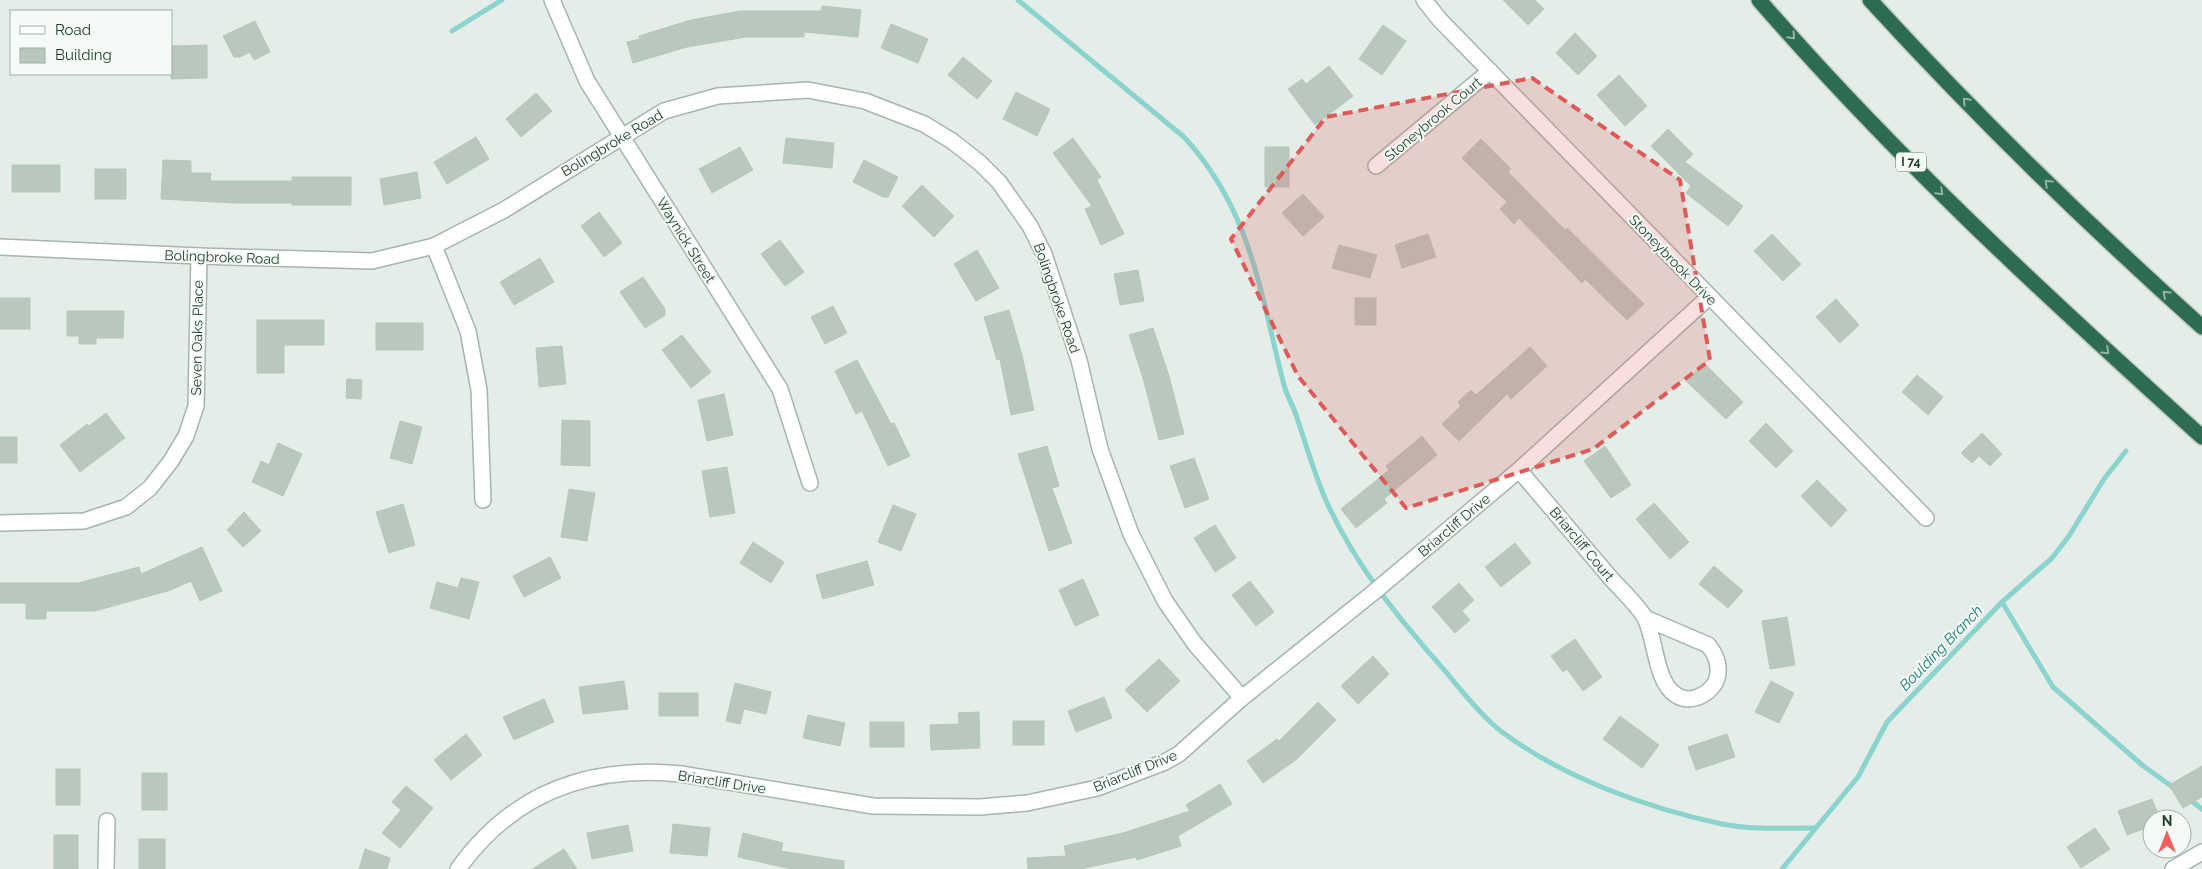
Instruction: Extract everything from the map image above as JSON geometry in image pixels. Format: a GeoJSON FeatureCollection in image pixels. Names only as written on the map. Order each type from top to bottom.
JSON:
{"type":"FeatureCollection","features":[{"type":"Feature","properties":{"kind":"highway","name":"I 74"},"geometry":{"type":"LineString","coordinates":[[1759,0],[1852,102],[2034,284],[2202,437]]}},
{"type":"Feature","properties":{"kind":"highway"},"geometry":{"type":"LineString","coordinates":[[1870,0],[2000,136],[2091,225],[2202,327]]}},
{"type":"Feature","properties":{"kind":"street","name":"Waynick Street"},"geometry":{"type":"LineString","coordinates":[[552,0],[587,82],[780,389],[810,482]]}},
{"type":"Feature","properties":{"kind":"street","name":"Stoneybrook Drive"},"geometry":{"type":"LineString","coordinates":[[1424,0],[1440,20],[1926,518]]}},
{"type":"Feature","properties":{"kind":"street","name":"Stoneybrook Court"},"geometry":{"type":"LineString","coordinates":[[1376,166],[1490,71]]}},
{"type":"Feature","properties":{"kind":"street","name":"Bolingbroke Road"},"geometry":{"type":"LineString","coordinates":[[0,247],[199,256],[372,261],[434,246],[504,210],[664,111],[718,96],[808,90],[865,101],[924,124],[952,141],[980,163],[1016,203],[1044,254],[1079,360],[1100,449],[1131,534],[1166,601],[1195,644],[1242,698]]}},
{"type":"Feature","properties":{"kind":"street"},"geometry":{"type":"LineString","coordinates":[[434,246],[468,331],[479,390],[483,500]]}},
{"type":"Feature","properties":{"kind":"street","name":"Seven Oaks Place"},"geometry":{"type":"LineString","coordinates":[[0,523],[84,521],[126,507],[150,488],[171,461],[186,436],[196,406],[199,256]]}},
{"type":"Feature","properties":{"kind":"street","name":"Briarcliff Drive"},"geometry":{"type":"LineString","coordinates":[[458,869],[469,853],[497,825],[529,802],[557,788],[603,775],[650,771],[681,774],[873,806],[980,806],[1027,803],[1098,788],[1164,762],[1179,754],[1242,698],[1374,592],[1519,470],[1709,297]]}},
{"type":"Feature","properties":{"kind":"street","name":"Briarcliff Court"},"geometry":{"type":"LineString","coordinates":[[1519,470],[1645,618],[1667,687],[1676,695],[1686,698],[1697,697],[1708,692],[1716,683],[1718,672],[1714,652],[1708,645],[1645,618]]}},
{"type":"Feature","properties":{"kind":"street"},"geometry":{"type":"LineString","coordinates":[[106,869],[107,821]]}},
{"type":"Feature","properties":{"kind":"street"},"geometry":{"type":"LineString","coordinates":[[2173,869],[2202,852]]}},
{"type":"Feature","properties":{"kind":"highlighted area"},"geometry":{"type":"Polygon","coordinates":[[[1532,78],[1680,180],[1710,360],[1593,449],[1406,508],[1298,376],[1231,239],[1326,117],[1532,78]]]}},
{"type":"Feature","properties":{"kind":"building"},"geometry":{"type":"Polygon","coordinates":[[[1503,0],[1535,0],[1544,9],[1528,25],[1503,0]]]}},
{"type":"Feature","properties":{"kind":"building"},"geometry":{"type":"Polygon","coordinates":[[[822,6],[861,10],[858,37],[804,32],[804,37],[746,37],[687,47],[633,63],[627,42],[640,39],[639,36],[691,20],[740,11],[821,11],[822,6]]]}},
{"type":"Feature","properties":{"kind":"building"},"geometry":{"type":"Polygon","coordinates":[[[255,21],[270,52],[254,60],[250,52],[240,57],[234,57],[223,36],[255,21]]]}},
{"type":"Feature","properties":{"kind":"building"},"geometry":{"type":"Polygon","coordinates":[[[891,24],[928,39],[918,63],[881,48],[891,24]]]}},
{"type":"Feature","properties":{"kind":"building"},"geometry":{"type":"Polygon","coordinates":[[[1383,25],[1406,41],[1382,75],[1359,59],[1383,25]]]}},
{"type":"Feature","properties":{"kind":"building"},"geometry":{"type":"Polygon","coordinates":[[[1575,33],[1597,56],[1578,75],[1556,53],[1575,33]]]}},
{"type":"Feature","properties":{"kind":"building"},"geometry":{"type":"Polygon","coordinates":[[[207,45],[207,78],[171,79],[172,46],[207,45]]]}},
{"type":"Feature","properties":{"kind":"building"},"geometry":{"type":"Polygon","coordinates":[[[963,57],[992,81],[977,99],[948,75],[963,57]]]}},
{"type":"Feature","properties":{"kind":"building"},"geometry":{"type":"Polygon","coordinates":[[[1329,66],[1353,96],[1315,125],[1288,89],[1302,79],[1306,84],[1329,66]]]}},
{"type":"Feature","properties":{"kind":"building"},"geometry":{"type":"Polygon","coordinates":[[[1619,75],[1647,106],[1625,126],[1597,95],[1619,75]]]}},
{"type":"Feature","properties":{"kind":"building"},"geometry":{"type":"Polygon","coordinates":[[[1016,92],[1050,109],[1037,136],[1003,119],[1016,92]]]}},
{"type":"Feature","properties":{"kind":"building"},"geometry":{"type":"Polygon","coordinates":[[[536,93],[552,111],[521,137],[506,119],[536,93]]]}},
{"type":"Feature","properties":{"kind":"building"},"geometry":{"type":"Polygon","coordinates":[[[1668,129],[1693,154],[1685,162],[1743,206],[1728,226],[1686,193],[1691,186],[1651,146],[1668,129]]]}},
{"type":"Feature","properties":{"kind":"building"},"geometry":{"type":"Polygon","coordinates":[[[476,137],[489,159],[447,184],[434,162],[476,137]]]}},
{"type":"Feature","properties":{"kind":"building"},"geometry":{"type":"Polygon","coordinates":[[[786,138],[834,143],[832,168],[783,163],[786,138]]]}},
{"type":"Feature","properties":{"kind":"building"},"geometry":{"type":"Polygon","coordinates":[[[1073,138],[1101,177],[1097,180],[1124,234],[1101,245],[1085,209],[1092,206],[1053,153],[1073,138]]]}},
{"type":"Feature","properties":{"kind":"building"},"geometry":{"type":"Polygon","coordinates":[[[1481,139],[1511,169],[1508,172],[1565,230],[1567,228],[1644,304],[1627,320],[1585,279],[1582,283],[1519,218],[1514,224],[1500,209],[1507,202],[1462,158],[1481,139]]]}},
{"type":"Feature","properties":{"kind":"building"},"geometry":{"type":"Polygon","coordinates":[[[740,147],[753,170],[712,193],[699,169],[740,147]]]}},
{"type":"Feature","properties":{"kind":"building"},"geometry":{"type":"Polygon","coordinates":[[[1265,147],[1289,147],[1289,187],[1265,187],[1265,147]]]}},
{"type":"Feature","properties":{"kind":"building"},"geometry":{"type":"Polygon","coordinates":[[[163,160],[191,161],[191,173],[211,173],[210,181],[292,181],[292,177],[351,177],[351,205],[292,205],[292,203],[233,203],[161,199],[163,160]]]}},
{"type":"Feature","properties":{"kind":"building"},"geometry":{"type":"Polygon","coordinates":[[[864,160],[898,177],[888,197],[883,197],[853,182],[864,160]]]}},
{"type":"Feature","properties":{"kind":"building"},"geometry":{"type":"Polygon","coordinates":[[[12,165],[60,165],[60,192],[12,192],[12,165]]]}},
{"type":"Feature","properties":{"kind":"building"},"geometry":{"type":"Polygon","coordinates":[[[95,169],[126,169],[126,199],[95,199],[95,169]]]}},
{"type":"Feature","properties":{"kind":"building"},"geometry":{"type":"Polygon","coordinates":[[[417,172],[421,198],[384,205],[380,179],[417,172]]]}},
{"type":"Feature","properties":{"kind":"building"},"geometry":{"type":"Polygon","coordinates":[[[922,185],[954,216],[934,237],[902,206],[922,185]]]}},
{"type":"Feature","properties":{"kind":"building"},"geometry":{"type":"Polygon","coordinates":[[[1303,194],[1324,217],[1303,236],[1282,213],[1303,194]]]}},
{"type":"Feature","properties":{"kind":"building"},"geometry":{"type":"Polygon","coordinates":[[[599,212],[622,243],[604,257],[581,226],[599,212]]]}},
{"type":"Feature","properties":{"kind":"building"},"geometry":{"type":"Polygon","coordinates":[[[1428,234],[1436,257],[1402,268],[1395,245],[1428,234]]]}},
{"type":"Feature","properties":{"kind":"building"},"geometry":{"type":"Polygon","coordinates":[[[1772,234],[1801,264],[1783,281],[1754,251],[1772,234]]]}},
{"type":"Feature","properties":{"kind":"building"},"geometry":{"type":"Polygon","coordinates":[[[780,240],[804,272],[785,286],[761,254],[780,240]]]}},
{"type":"Feature","properties":{"kind":"building"},"geometry":{"type":"Polygon","coordinates":[[[1339,245],[1377,255],[1370,278],[1332,268],[1339,245]]]}},
{"type":"Feature","properties":{"kind":"building"},"geometry":{"type":"Polygon","coordinates":[[[977,250],[999,288],[976,301],[954,264],[977,250]]]}},
{"type":"Feature","properties":{"kind":"building"},"geometry":{"type":"Polygon","coordinates":[[[540,258],[554,282],[514,305],[500,282],[540,258]]]}},
{"type":"Feature","properties":{"kind":"building"},"geometry":{"type":"Polygon","coordinates":[[[1138,270],[1144,301],[1120,305],[1114,274],[1138,270]]]}},
{"type":"Feature","properties":{"kind":"building"},"geometry":{"type":"Polygon","coordinates":[[[643,277],[665,309],[665,315],[645,328],[620,292],[643,277]]]}},
{"type":"Feature","properties":{"kind":"building"},"geometry":{"type":"Polygon","coordinates":[[[0,298],[30,298],[30,329],[0,329],[0,298]]]}},
{"type":"Feature","properties":{"kind":"building"},"geometry":{"type":"Polygon","coordinates":[[[1355,298],[1376,298],[1376,325],[1355,325],[1355,298]]]}},
{"type":"Feature","properties":{"kind":"building"},"geometry":{"type":"Polygon","coordinates":[[[1836,299],[1859,325],[1840,343],[1816,317],[1836,299]]]}},
{"type":"Feature","properties":{"kind":"building"},"geometry":{"type":"Polygon","coordinates":[[[833,306],[847,333],[825,344],[811,317],[833,306]]]}},
{"type":"Feature","properties":{"kind":"building"},"geometry":{"type":"Polygon","coordinates":[[[1009,310],[1022,355],[1034,410],[1011,415],[1000,359],[997,360],[984,317],[1009,310]]]}},
{"type":"Feature","properties":{"kind":"building"},"geometry":{"type":"Polygon","coordinates":[[[67,311],[124,311],[123,338],[96,338],[96,344],[79,344],[79,336],[67,336],[67,311]]]}},
{"type":"Feature","properties":{"kind":"building"},"geometry":{"type":"Polygon","coordinates":[[[257,320],[324,320],[324,345],[284,345],[284,373],[257,373],[257,320]]]}},
{"type":"Feature","properties":{"kind":"building"},"geometry":{"type":"Polygon","coordinates":[[[376,323],[423,323],[423,350],[376,350],[376,323]]]}},
{"type":"Feature","properties":{"kind":"building"},"geometry":{"type":"Polygon","coordinates":[[[1153,328],[1169,376],[1184,434],[1159,440],[1143,378],[1129,335],[1153,328]]]}},
{"type":"Feature","properties":{"kind":"building"},"geometry":{"type":"Polygon","coordinates":[[[682,335],[711,372],[691,388],[662,350],[682,335]]]}},
{"type":"Feature","properties":{"kind":"building"},"geometry":{"type":"Polygon","coordinates":[[[562,346],[566,384],[539,387],[536,348],[562,346]]]}},
{"type":"Feature","properties":{"kind":"building"},"geometry":{"type":"Polygon","coordinates":[[[1530,347],[1547,366],[1511,399],[1507,394],[1459,441],[1442,424],[1461,406],[1458,402],[1471,390],[1476,395],[1530,347]]]}},
{"type":"Feature","properties":{"kind":"building"},"geometry":{"type":"Polygon","coordinates":[[[857,360],[891,424],[894,423],[910,456],[888,466],[862,411],[856,414],[835,371],[857,360]]]}},
{"type":"Feature","properties":{"kind":"building"},"geometry":{"type":"Polygon","coordinates":[[[1704,363],[1743,402],[1726,419],[1686,381],[1704,363]]]}},
{"type":"Feature","properties":{"kind":"building"},"geometry":{"type":"Polygon","coordinates":[[[1917,375],[1943,397],[1928,415],[1902,392],[1917,375]]]}},
{"type":"Feature","properties":{"kind":"building"},"geometry":{"type":"Polygon","coordinates":[[[347,379],[362,380],[361,399],[346,398],[347,379]]]}},
{"type":"Feature","properties":{"kind":"building"},"geometry":{"type":"Polygon","coordinates":[[[724,394],[733,435],[707,441],[698,400],[724,394]]]}},
{"type":"Feature","properties":{"kind":"building"},"geometry":{"type":"Polygon","coordinates":[[[106,413],[125,438],[80,472],[60,445],[87,424],[89,426],[106,413]]]}},
{"type":"Feature","properties":{"kind":"building"},"geometry":{"type":"Polygon","coordinates":[[[562,420],[590,421],[590,466],[561,465],[562,420]]]}},
{"type":"Feature","properties":{"kind":"building"},"geometry":{"type":"Polygon","coordinates":[[[400,421],[422,427],[412,464],[390,458],[400,421]]]}},
{"type":"Feature","properties":{"kind":"building"},"geometry":{"type":"Polygon","coordinates":[[[1766,423],[1793,451],[1776,468],[1749,441],[1766,423]]]}},
{"type":"Feature","properties":{"kind":"building"},"geometry":{"type":"Polygon","coordinates":[[[1982,433],[2002,454],[1990,466],[1979,456],[1972,463],[1961,453],[1982,433]]]}},
{"type":"Feature","properties":{"kind":"building"},"geometry":{"type":"Polygon","coordinates":[[[1422,436],[1437,455],[1384,499],[1387,503],[1356,528],[1341,509],[1389,470],[1386,466],[1422,436]]]}},
{"type":"Feature","properties":{"kind":"building"},"geometry":{"type":"Polygon","coordinates":[[[0,437],[17,437],[17,463],[0,463],[0,437]]]}},
{"type":"Feature","properties":{"kind":"building"},"geometry":{"type":"Polygon","coordinates":[[[278,443],[302,454],[283,496],[252,482],[261,461],[269,465],[278,443]]]}},
{"type":"Feature","properties":{"kind":"building"},"geometry":{"type":"Polygon","coordinates":[[[1047,446],[1059,486],[1052,488],[1072,543],[1049,551],[1018,454],[1047,446]]]}},
{"type":"Feature","properties":{"kind":"building"},"geometry":{"type":"Polygon","coordinates":[[[1605,446],[1631,485],[1611,498],[1584,461],[1605,446]]]}},
{"type":"Feature","properties":{"kind":"building"},"geometry":{"type":"Polygon","coordinates":[[[1194,458],[1209,499],[1185,508],[1170,466],[1194,458]]]}},
{"type":"Feature","properties":{"kind":"building"},"geometry":{"type":"Polygon","coordinates":[[[727,467],[735,513],[710,517],[702,471],[727,467]]]}},
{"type":"Feature","properties":{"kind":"building"},"geometry":{"type":"Polygon","coordinates":[[[1817,480],[1847,510],[1831,527],[1801,496],[1817,480]]]}},
{"type":"Feature","properties":{"kind":"building"},"geometry":{"type":"Polygon","coordinates":[[[569,489],[595,493],[587,541],[561,537],[569,489]]]}},
{"type":"Feature","properties":{"kind":"building"},"geometry":{"type":"Polygon","coordinates":[[[1654,503],[1689,542],[1670,559],[1636,519],[1654,503]]]}},
{"type":"Feature","properties":{"kind":"building"},"geometry":{"type":"Polygon","coordinates":[[[403,504],[415,545],[389,553],[376,512],[403,504]]]}},
{"type":"Feature","properties":{"kind":"building"},"geometry":{"type":"Polygon","coordinates":[[[893,505],[916,514],[901,551],[878,542],[893,505]]]}},
{"type":"Feature","properties":{"kind":"building"},"geometry":{"type":"Polygon","coordinates":[[[244,512],[261,531],[243,547],[227,530],[244,512]]]}},
{"type":"Feature","properties":{"kind":"building"},"geometry":{"type":"Polygon","coordinates":[[[1215,525],[1236,558],[1215,572],[1194,538],[1215,525]]]}},
{"type":"Feature","properties":{"kind":"building"},"geometry":{"type":"Polygon","coordinates":[[[753,542],[784,562],[771,583],[740,563],[753,542]]]}},
{"type":"Feature","properties":{"kind":"building"},"geometry":{"type":"Polygon","coordinates":[[[1515,543],[1531,563],[1501,587],[1485,567],[1515,543]]]}},
{"type":"Feature","properties":{"kind":"building"},"geometry":{"type":"Polygon","coordinates":[[[202,547],[222,591],[200,601],[191,581],[171,590],[95,611],[46,611],[46,619],[26,619],[26,603],[0,603],[0,583],[78,583],[139,567],[141,574],[202,547]]]}},
{"type":"Feature","properties":{"kind":"building"},"geometry":{"type":"Polygon","coordinates":[[[550,557],[561,578],[524,597],[513,576],[550,557]]]}},
{"type":"Feature","properties":{"kind":"building"},"geometry":{"type":"Polygon","coordinates":[[[867,561],[874,585],[823,599],[816,575],[867,561]]]}},
{"type":"Feature","properties":{"kind":"building"},"geometry":{"type":"Polygon","coordinates":[[[1714,566],[1743,591],[1728,608],[1699,584],[1714,566]]]}},
{"type":"Feature","properties":{"kind":"building"},"geometry":{"type":"Polygon","coordinates":[[[461,578],[479,582],[469,619],[430,608],[437,582],[458,588],[461,578]]]}},
{"type":"Feature","properties":{"kind":"building"},"geometry":{"type":"Polygon","coordinates":[[[1083,579],[1099,615],[1075,626],[1059,590],[1083,579]]]}},
{"type":"Feature","properties":{"kind":"building"},"geometry":{"type":"Polygon","coordinates":[[[1250,581],[1274,612],[1256,626],[1232,595],[1250,581]]]}},
{"type":"Feature","properties":{"kind":"building"},"geometry":{"type":"Polygon","coordinates":[[[1459,583],[1474,600],[1462,611],[1470,620],[1455,633],[1432,607],[1459,583]]]}},
{"type":"Feature","properties":{"kind":"building"},"geometry":{"type":"Polygon","coordinates":[[[1787,617],[1795,665],[1770,669],[1762,621],[1787,617]]]}},
{"type":"Feature","properties":{"kind":"building"},"geometry":{"type":"Polygon","coordinates":[[[1575,639],[1602,677],[1583,691],[1567,669],[1563,672],[1551,656],[1575,639]]]}},
{"type":"Feature","properties":{"kind":"building"},"geometry":{"type":"Polygon","coordinates":[[[1373,656],[1389,674],[1358,704],[1341,686],[1373,656]]]}},
{"type":"Feature","properties":{"kind":"building"},"geometry":{"type":"Polygon","coordinates":[[[1159,659],[1180,681],[1147,712],[1125,690],[1159,659]]]}},
{"type":"Feature","properties":{"kind":"building"},"geometry":{"type":"Polygon","coordinates":[[[624,681],[628,709],[583,714],[579,687],[624,681]]]}},
{"type":"Feature","properties":{"kind":"building"},"geometry":{"type":"Polygon","coordinates":[[[1771,681],[1794,693],[1779,723],[1755,712],[1771,681]]]}},
{"type":"Feature","properties":{"kind":"building"},"geometry":{"type":"Polygon","coordinates":[[[735,683],[771,692],[766,714],[744,709],[740,724],[726,721],[735,683]]]}},
{"type":"Feature","properties":{"kind":"building"},"geometry":{"type":"Polygon","coordinates":[[[659,693],[698,693],[698,716],[659,716],[659,693]]]}},
{"type":"Feature","properties":{"kind":"building"},"geometry":{"type":"Polygon","coordinates":[[[1104,697],[1112,718],[1076,732],[1068,711],[1104,697]]]}},
{"type":"Feature","properties":{"kind":"building"},"geometry":{"type":"Polygon","coordinates":[[[544,699],[554,722],[514,740],[503,717],[544,699]]]}},
{"type":"Feature","properties":{"kind":"building"},"geometry":{"type":"Polygon","coordinates":[[[1318,702],[1336,720],[1297,759],[1263,783],[1247,761],[1277,739],[1279,741],[1318,702]]]}},
{"type":"Feature","properties":{"kind":"building"},"geometry":{"type":"Polygon","coordinates":[[[979,712],[980,748],[931,750],[930,725],[959,724],[958,713],[979,712]]]}},
{"type":"Feature","properties":{"kind":"building"},"geometry":{"type":"Polygon","coordinates":[[[808,715],[845,723],[840,746],[803,738],[808,715]]]}},
{"type":"Feature","properties":{"kind":"building"},"geometry":{"type":"Polygon","coordinates":[[[1620,716],[1659,745],[1642,768],[1603,739],[1620,716]]]}},
{"type":"Feature","properties":{"kind":"building"},"geometry":{"type":"Polygon","coordinates":[[[1013,721],[1044,721],[1044,745],[1013,745],[1013,721]]]}},
{"type":"Feature","properties":{"kind":"building"},"geometry":{"type":"Polygon","coordinates":[[[870,722],[904,722],[904,747],[870,747],[870,722]]]}},
{"type":"Feature","properties":{"kind":"building"},"geometry":{"type":"Polygon","coordinates":[[[466,734],[482,755],[451,780],[434,760],[466,734]]]}},
{"type":"Feature","properties":{"kind":"building"},"geometry":{"type":"Polygon","coordinates":[[[1727,734],[1735,757],[1696,770],[1688,747],[1727,734]]]}},
{"type":"Feature","properties":{"kind":"building"},"geometry":{"type":"Polygon","coordinates":[[[2202,766],[2202,797],[2183,808],[2169,785],[2202,766]]]}},
{"type":"Feature","properties":{"kind":"building"},"geometry":{"type":"Polygon","coordinates":[[[56,769],[80,769],[80,805],[56,805],[56,769]]]}},
{"type":"Feature","properties":{"kind":"building"},"geometry":{"type":"Polygon","coordinates":[[[142,773],[167,773],[167,810],[142,810],[142,773]]]}},
{"type":"Feature","properties":{"kind":"building"},"geometry":{"type":"Polygon","coordinates":[[[1220,784],[1232,804],[1178,836],[1181,846],[1137,860],[1136,857],[1081,869],[1028,869],[1027,858],[1066,856],[1064,846],[1123,833],[1190,811],[1186,805],[1220,784]]]}},
{"type":"Feature","properties":{"kind":"building"},"geometry":{"type":"Polygon","coordinates":[[[406,786],[433,808],[400,848],[382,833],[401,810],[392,802],[406,786]]]}},
{"type":"Feature","properties":{"kind":"building"},"geometry":{"type":"Polygon","coordinates":[[[2152,799],[2156,809],[2142,809],[2142,830],[2127,835],[2118,811],[2152,799]]]}},
{"type":"Feature","properties":{"kind":"building"},"geometry":{"type":"Polygon","coordinates":[[[673,824],[710,828],[707,856],[670,853],[673,824]]]}},
{"type":"Feature","properties":{"kind":"building"},"geometry":{"type":"Polygon","coordinates":[[[628,825],[633,851],[592,859],[587,833],[628,825]]]}},
{"type":"Feature","properties":{"kind":"building"},"geometry":{"type":"Polygon","coordinates":[[[2095,828],[2110,849],[2081,868],[2067,847],[2095,828]]]}},
{"type":"Feature","properties":{"kind":"building"},"geometry":{"type":"Polygon","coordinates":[[[743,833],[783,843],[781,851],[844,861],[844,869],[791,869],[738,857],[743,833]]]}},
{"type":"Feature","properties":{"kind":"building"},"geometry":{"type":"Polygon","coordinates":[[[54,835],[78,835],[78,869],[54,869],[54,835]]]}},
{"type":"Feature","properties":{"kind":"building"},"geometry":{"type":"Polygon","coordinates":[[[139,839],[165,839],[165,869],[139,869],[139,839]]]}},
{"type":"Feature","properties":{"kind":"building"},"geometry":{"type":"Polygon","coordinates":[[[365,849],[390,858],[387,869],[359,869],[365,849]]]}},
{"type":"Feature","properties":{"kind":"building"},"geometry":{"type":"Polygon","coordinates":[[[564,849],[577,869],[532,869],[564,849]]]}},
{"type":"Feature","properties":{"kind":"waterway"},"geometry":{"type":"LineString","coordinates":[[452,31],[502,0]]}},
{"type":"Feature","properties":{"kind":"waterway"},"geometry":{"type":"LineString","coordinates":[[1018,0],[1184,137],[1207,165],[1225,194],[1250,254],[1260,286],[1285,389],[1296,414],[1315,473],[1328,505],[1353,551],[1381,593],[1412,633],[1480,712],[1502,732],[1552,764],[1636,800],[1733,826],[1814,828]]}},
{"type":"Feature","properties":{"kind":"waterway","name":"Boulding Branch"},"geometry":{"type":"LineString","coordinates":[[1782,869],[1858,777],[1887,722],[2002,602],[2052,558],[2069,536],[2104,479],[2126,451]]}},
{"type":"Feature","properties":{"kind":"waterway"},"geometry":{"type":"LineString","coordinates":[[2002,602],[2053,687],[2142,765],[2174,788]]}},
{"type":"Feature","properties":{"kind":"waterway"},"geometry":{"type":"LineString","coordinates":[[2189,799],[2202,809]]}}]}
